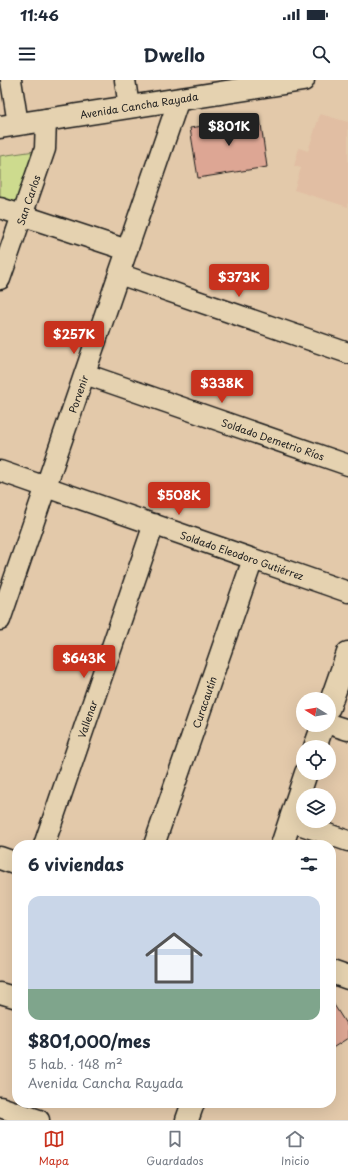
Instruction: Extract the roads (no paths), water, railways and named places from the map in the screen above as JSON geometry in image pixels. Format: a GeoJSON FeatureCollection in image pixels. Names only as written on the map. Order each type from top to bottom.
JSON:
{"type":"FeatureCollection","features":[{"type":"Feature","properties":{"kind":"street"},"geometry":{"type":"LineString","coordinates":[[9,125],[11,80]]}},
{"type":"Feature","properties":{"kind":"street"},"geometry":{"type":"LineString","coordinates":[[125,80],[129,107]]}},
{"type":"Feature","properties":{"kind":"street","name":"Avenida Cancha Rayada"},"geometry":{"type":"LineString","coordinates":[[9,125],[179,99],[236,85],[302,80]]}},
{"type":"Feature","properties":{"kind":"street","name":"Porvenir"},"geometry":{"type":"LineString","coordinates":[[1,614],[179,99]]}},
{"type":"Feature","properties":{"kind":"street","name":"San Carlos"},"geometry":{"type":"LineString","coordinates":[[0,279],[45,149],[46,119]]}},
{"type":"Feature","properties":{"kind":"street"},"geometry":{"type":"LineString","coordinates":[[0,208],[127,250]]}},
{"type":"Feature","properties":{"kind":"street"},"geometry":{"type":"LineString","coordinates":[[119,274],[348,353]]}},
{"type":"Feature","properties":{"kind":"street","name":"Soldado Demetrio Ríos"},"geometry":{"type":"LineString","coordinates":[[85,374],[348,465]]}},
{"type":"Feature","properties":{"kind":"street","name":"Soldado Eleodoro Gutiérrez"},"geometry":{"type":"LineString","coordinates":[[0,471],[348,592]]}},
{"type":"Feature","properties":{"kind":"street","name":"Vallenar"},"geometry":{"type":"LineString","coordinates":[[46,840],[154,524]]}},
{"type":"Feature","properties":{"kind":"street","name":"Curacautín"},"geometry":{"type":"LineString","coordinates":[[156,840],[253,559]]}},
{"type":"Feature","properties":{"kind":"street"},"geometry":{"type":"LineString","coordinates":[[335,692],[348,653]]}},
{"type":"Feature","properties":{"kind":"street"},"geometry":{"type":"LineString","coordinates":[[336,726],[348,730]]}},
{"type":"Feature","properties":{"kind":"street"},"geometry":{"type":"LineString","coordinates":[[284,840],[304,780]]}},
{"type":"Feature","properties":{"kind":"street"},"geometry":{"type":"LineString","coordinates":[[290,821],[348,841]]}},
{"type":"Feature","properties":{"kind":"street"},"geometry":{"type":"LineString","coordinates":[[0,858],[12,862]]}},
{"type":"Feature","properties":{"kind":"street"},"geometry":{"type":"LineString","coordinates":[[336,974],[348,978]]}},
{"type":"Feature","properties":{"kind":"street"},"geometry":{"type":"LineString","coordinates":[[0,993],[12,997]]}},
{"type":"Feature","properties":{"kind":"street"},"geometry":{"type":"LineString","coordinates":[[0,1107],[39,1120]]}},
{"type":"Feature","properties":{"kind":"street"},"geometry":{"type":"LineString","coordinates":[[187,1120],[191,1108]]}}]}
